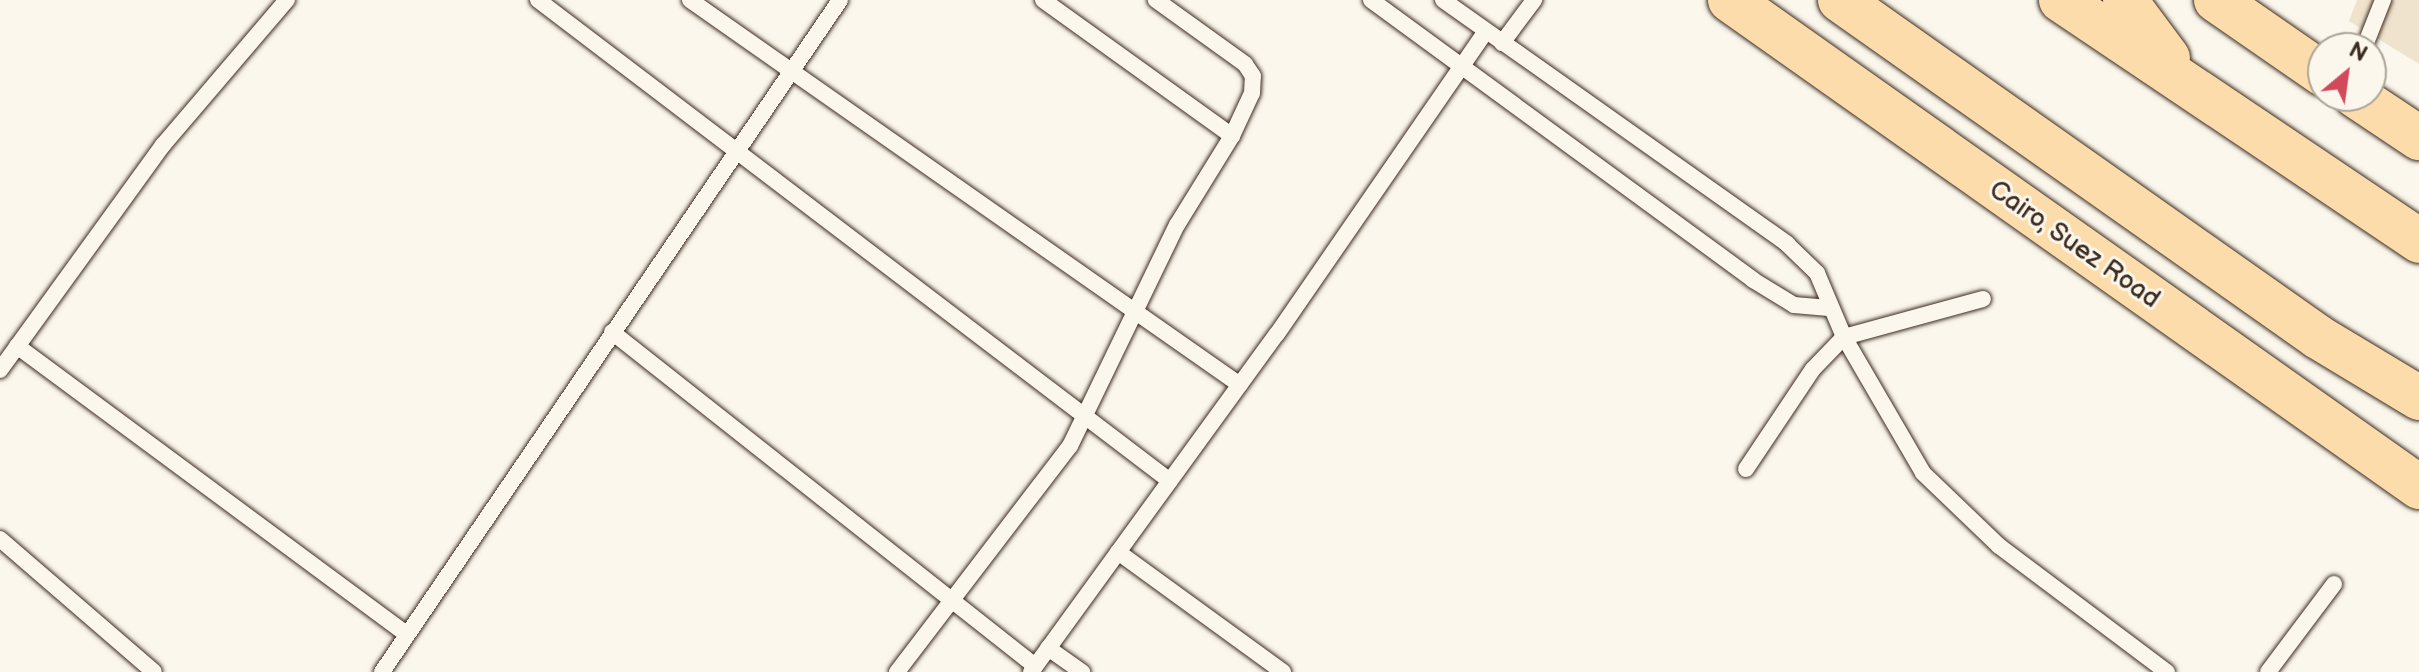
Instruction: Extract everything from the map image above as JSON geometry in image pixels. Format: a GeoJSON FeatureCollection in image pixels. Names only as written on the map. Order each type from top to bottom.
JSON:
{"type":"FeatureCollection","features":[{"type":"Feature","properties":{"kind":"main road","name":"Cairo, Suez Road"},"geometry":{"type":"LineString","coordinates":[[1730,0],[2419,487]]}},
{"type":"Feature","properties":{"kind":"main road"},"geometry":{"type":"LineString","coordinates":[[1840,0],[2293,320],[2419,398]]}},
{"type":"Feature","properties":{"kind":"main road"},"geometry":{"type":"LineString","coordinates":[[2061,0],[2412,234]]}},
{"type":"Feature","properties":{"kind":"main road"},"geometry":{"type":"LineString","coordinates":[[2125,0],[2186,83]]}},
{"type":"Feature","properties":{"kind":"main road"},"geometry":{"type":"LineString","coordinates":[[2216,0],[2307,63]]}},
{"type":"Feature","properties":{"kind":"main road"},"geometry":{"type":"LineString","coordinates":[[2380,112],[2419,138]]}},
{"type":"Feature","properties":{"kind":"lane"},"geometry":{"type":"LineString","coordinates":[[0,370],[163,145],[287,0]]}},
{"type":"Feature","properties":{"kind":"lane"},"geometry":{"type":"LineString","coordinates":[[538,0],[735,153],[1170,481]]}},
{"type":"Feature","properties":{"kind":"lane"},"geometry":{"type":"LineString","coordinates":[[690,0],[790,73],[1240,385]]}},
{"type":"Feature","properties":{"kind":"lane"},"geometry":{"type":"LineString","coordinates":[[382,672],[405,633],[840,0]]}},
{"type":"Feature","properties":{"kind":"lane"},"geometry":{"type":"LineString","coordinates":[[1043,0],[1232,136]]}},
{"type":"Feature","properties":{"kind":"lane"},"geometry":{"type":"LineString","coordinates":[[897,672],[1070,446],[1177,225],[1232,136],[1252,93],[1253,76],[1245,64],[1156,0]]}},
{"type":"Feature","properties":{"kind":"lane"},"geometry":{"type":"LineString","coordinates":[[1371,0],[1753,280],[1794,305],[1829,308]]}},
{"type":"Feature","properties":{"kind":"lane"},"geometry":{"type":"LineString","coordinates":[[1502,43],[1534,0]]}},
{"type":"Feature","properties":{"kind":"lane"},"geometry":{"type":"LineString","coordinates":[[2370,32],[2383,0]]}},
{"type":"Feature","properties":{"kind":"lane"},"geometry":{"type":"LineString","coordinates":[[1449,2],[1502,43],[1787,244],[1817,273],[1829,308],[1844,337],[1923,473],[1999,546],[2167,672]]}},
{"type":"Feature","properties":{"kind":"lane"},"geometry":{"type":"LineString","coordinates":[[612,332],[1033,669],[1240,385],[1486,31]]}},
{"type":"Feature","properties":{"kind":"lane"},"geometry":{"type":"LineString","coordinates":[[1746,469],[1813,369],[1844,337],[1983,299]]}},
{"type":"Feature","properties":{"kind":"lane"},"geometry":{"type":"LineString","coordinates":[[17,346],[405,633]]}},
{"type":"Feature","properties":{"kind":"lane"},"geometry":{"type":"LineString","coordinates":[[0,539],[154,672]]}},
{"type":"Feature","properties":{"kind":"lane"},"geometry":{"type":"LineString","coordinates":[[1118,552],[1283,672]]}},
{"type":"Feature","properties":{"kind":"lane"},"geometry":{"type":"LineString","coordinates":[[2268,672],[2334,584]]}},
{"type":"Feature","properties":{"kind":"lane"},"geometry":{"type":"LineString","coordinates":[[1048,648],[1082,672]]}},
{"type":"Feature","properties":{"kind":"shaded area"},"geometry":{"type":"Polygon","coordinates":[[[2357,0],[2419,0],[2419,64],[2387,44],[2387,32],[2367,32],[2349,21],[2357,0]]]}}]}
